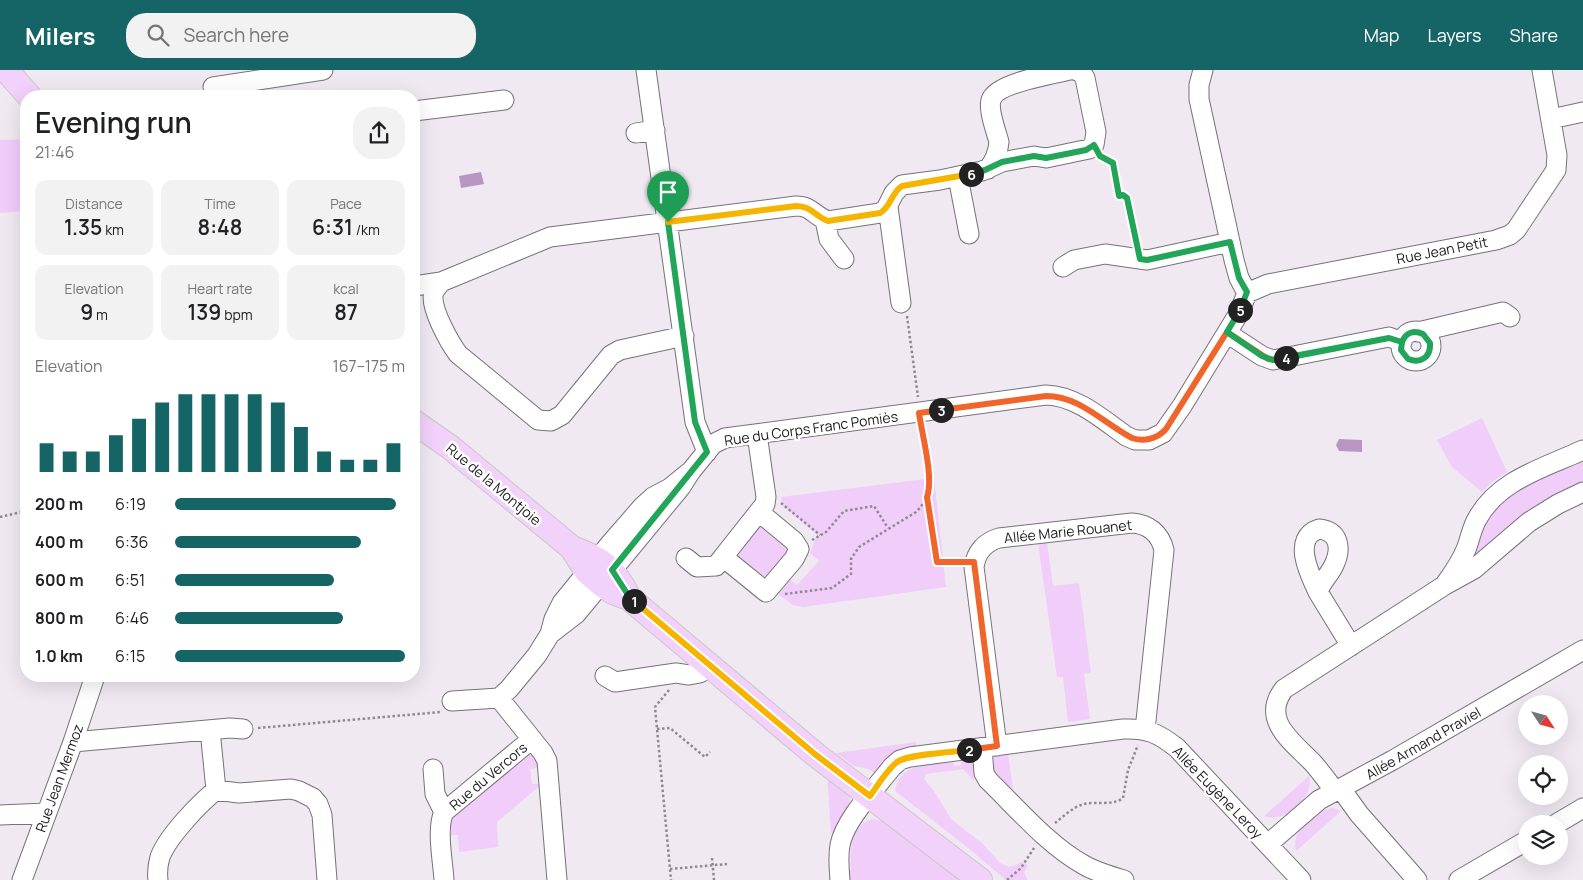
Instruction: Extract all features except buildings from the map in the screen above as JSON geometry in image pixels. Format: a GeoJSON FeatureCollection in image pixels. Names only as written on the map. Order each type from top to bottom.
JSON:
{"type":"FeatureCollection","features":[{"type":"Feature","properties":{"kind":"main road"},"geometry":{"type":"LineString","coordinates":[[6,70],[24,90]]}},
{"type":"Feature","properties":{"kind":"main road","name":"Rue de la Montjoie"},"geometry":{"type":"LineString","coordinates":[[420,426],[450,447],[600,571]]}},
{"type":"Feature","properties":{"kind":"main road"},"geometry":{"type":"LineString","coordinates":[[600,571],[613,592],[630,598],[704,668],[980,880]]}},
{"type":"Feature","properties":{"kind":"street"},"geometry":{"type":"LineString","coordinates":[[213,84],[323,70]]}},
{"type":"Feature","properties":{"kind":"street"},"geometry":{"type":"LineString","coordinates":[[646,70],[695,422],[707,452]]}},
{"type":"Feature","properties":{"kind":"street"},"geometry":{"type":"LineString","coordinates":[[988,169],[997,156],[999,148],[990,106],[991,99],[996,92],[1012,84],[1070,70]]}},
{"type":"Feature","properties":{"kind":"street"},"geometry":{"type":"LineString","coordinates":[[825,220],[880,213],[888,207],[894,193],[902,186],[958,177],[988,169],[1002,162],[1034,156],[1046,158],[1086,150],[1094,145],[1096,132],[1085,78],[1076,70]]}},
{"type":"Feature","properties":{"kind":"street"},"geometry":{"type":"LineString","coordinates":[[1203,70],[1199,85],[1199,99],[1230,242],[1239,278],[1247,292]]}},
{"type":"Feature","properties":{"kind":"street","name":"Rue Jean Petit"},"geometry":{"type":"LineString","coordinates":[[1247,292],[1268,284],[1496,240],[1510,235],[1516,230],[1556,170],[1551,119],[1542,70]]}},
{"type":"Feature","properties":{"kind":"street"},"geometry":{"type":"LineString","coordinates":[[420,110],[504,100]]}},
{"type":"Feature","properties":{"kind":"street"},"geometry":{"type":"LineString","coordinates":[[1551,119],[1583,112]]}},
{"type":"Feature","properties":{"kind":"street"},"geometry":{"type":"LineString","coordinates":[[636,133],[655,130]]}},
{"type":"Feature","properties":{"kind":"street"},"geometry":{"type":"LineString","coordinates":[[958,177],[969,234]]}},
{"type":"Feature","properties":{"kind":"street"},"geometry":{"type":"LineString","coordinates":[[420,285],[441,282],[550,237],[569,233],[796,206],[809,208],[825,220],[829,239],[844,259]]}},
{"type":"Feature","properties":{"kind":"street"},"geometry":{"type":"LineString","coordinates":[[888,207],[901,303]]}},
{"type":"Feature","properties":{"kind":"street"},"geometry":{"type":"LineString","coordinates":[[1063,267],[1074,260],[1105,254],[1147,260],[1230,242]]}},
{"type":"Feature","properties":{"kind":"street"},"geometry":{"type":"LineString","coordinates":[[441,282],[433,293],[433,303],[449,343],[458,354],[538,420],[551,421],[562,415],[611,355],[620,350],[684,336]]}},
{"type":"Feature","properties":{"kind":"street","name":"Rue du Corps Franc Pomiès"},"geometry":{"type":"LineString","coordinates":[[499,698],[538,655],[550,634],[554,619],[562,603],[600,571],[680,488],[713,444],[725,438],[1046,396],[1059,396],[1082,406],[1132,438],[1149,440],[1160,435],[1166,429],[1239,313],[1247,292]]}},
{"type":"Feature","properties":{"kind":"street"},"geometry":{"type":"LineString","coordinates":[[1418,332],[1428,338],[1430,343],[1430,348],[1424,358],[1419,361],[1408,359],[1401,350],[1402,342],[1407,334],[1504,312],[1510,317]]}},
{"type":"Feature","properties":{"kind":"street"},"geometry":{"type":"LineString","coordinates":[[1227,332],[1262,356],[1273,360],[1389,338],[1402,342]]}},
{"type":"Feature","properties":{"kind":"street"},"geometry":{"type":"LineString","coordinates":[[686,558],[697,566],[716,566],[765,504],[765,490],[757,434]]}},
{"type":"Feature","properties":{"kind":"street"},"geometry":{"type":"LineString","coordinates":[[1445,585],[1464,552],[1479,515],[1492,498],[1507,485],[1518,479],[1583,450]]}},
{"type":"Feature","properties":{"kind":"street"},"geometry":{"type":"LineString","coordinates":[[1417,880],[1282,729],[1276,718],[1276,707],[1280,694],[1288,686],[1445,585],[1474,569],[1529,522],[1558,504],[1583,492]]}},
{"type":"Feature","properties":{"kind":"street"},"geometry":{"type":"LineString","coordinates":[[723,557],[766,592],[794,560],[798,549],[794,541],[759,512]]}},
{"type":"Feature","properties":{"kind":"street","name":"Allée Marie Rouanet"},"geometry":{"type":"LineString","coordinates":[[974,562],[984,546],[999,538],[1132,523],[1144,525],[1154,531],[1161,542],[1164,554],[1145,730]]}},
{"type":"Feature","properties":{"kind":"street"},"geometry":{"type":"LineString","coordinates":[[974,562],[989,747],[984,773],[988,780],[1044,834],[1082,864],[1124,880]]}},
{"type":"Feature","properties":{"kind":"street"},"geometry":{"type":"LineString","coordinates":[[1318,592],[1351,646]]}},
{"type":"Feature","properties":{"kind":"street","name":"Allée Armand Praviel"},"geometry":{"type":"LineString","coordinates":[[1268,844],[1311,806],[1583,650]]}},
{"type":"Feature","properties":{"kind":"street"},"geometry":{"type":"LineString","coordinates":[[605,676],[615,682],[676,673],[689,675],[704,668]]}},
{"type":"Feature","properties":{"kind":"street","name":"Rue Jean Mermoz"},"geometry":{"type":"LineString","coordinates":[[22,880],[93,682]]}},
{"type":"Feature","properties":{"kind":"street"},"geometry":{"type":"LineString","coordinates":[[452,701],[499,698]]}},
{"type":"Feature","properties":{"kind":"street","name":"Rue du Vercors"},"geometry":{"type":"LineString","coordinates":[[499,698],[544,753],[547,761],[557,880]]}},
{"type":"Feature","properties":{"kind":"street"},"geometry":{"type":"LineString","coordinates":[[73,742],[230,728],[243,730]]}},
{"type":"Feature","properties":{"kind":"street","name":"Allée Eugène Leroy"},"geometry":{"type":"LineString","coordinates":[[840,880],[839,851],[844,831],[892,767],[900,760],[910,757],[1123,729],[1145,730],[1157,734],[1177,748],[1268,844],[1295,878]]}},
{"type":"Feature","properties":{"kind":"street"},"geometry":{"type":"LineString","coordinates":[[210,730],[216,790]]}},
{"type":"Feature","properties":{"kind":"street","name":"Rue du Vercors"},"geometry":{"type":"LineString","coordinates":[[444,880],[440,828],[444,812],[532,739]]}},
{"type":"Feature","properties":{"kind":"street","name":"Rue du Vercors"},"geometry":{"type":"LineString","coordinates":[[433,769],[435,794],[444,812]]}},
{"type":"Feature","properties":{"kind":"street"},"geometry":{"type":"LineString","coordinates":[[158,880],[159,862],[165,847],[199,805],[216,790],[239,793],[292,789],[313,798],[318,804],[322,816],[327,880]]}},
{"type":"Feature","properties":{"kind":"street"},"geometry":{"type":"LineString","coordinates":[[1568,817],[1583,808]]}},
{"type":"Feature","properties":{"kind":"street"},"geometry":{"type":"LineString","coordinates":[[0,815],[46,813]]}},
{"type":"Feature","properties":{"kind":"street"},"geometry":{"type":"LineString","coordinates":[[1459,880],[1518,846]]}},
{"type":"Feature","properties":{"kind":"path"},"geometry":{"type":"LineString","coordinates":[[1094,145],[1100,156],[1113,163],[1119,196],[1123,195],[1127,198],[1140,259]]}},
{"type":"Feature","properties":{"kind":"path"},"geometry":{"type":"LineString","coordinates":[[766,592],[781,595],[832,588],[851,574],[851,559],[859,547],[916,512],[927,497],[930,489],[929,478],[906,308],[901,303]]}},
{"type":"Feature","properties":{"kind":"path"},"geometry":{"type":"LineString","coordinates":[[765,490],[820,535]]}},
{"type":"Feature","properties":{"kind":"path"},"geometry":{"type":"LineString","coordinates":[[927,497],[937,562],[974,562]]}},
{"type":"Feature","properties":{"kind":"path"},"geometry":{"type":"LineString","coordinates":[[798,549],[826,532],[844,511],[874,506],[888,528]]}},
{"type":"Feature","properties":{"kind":"path"},"geometry":{"type":"LineString","coordinates":[[0,517],[20,512]]}},
{"type":"Feature","properties":{"kind":"path"},"geometry":{"type":"LineString","coordinates":[[670,880],[655,707],[671,687]]}},
{"type":"Feature","properties":{"kind":"path"},"geometry":{"type":"LineString","coordinates":[[243,730],[446,711],[452,701]]}},
{"type":"Feature","properties":{"kind":"path"},"geometry":{"type":"LineString","coordinates":[[657,729],[670,728],[705,758],[710,752]]}},
{"type":"Feature","properties":{"kind":"path"},"geometry":{"type":"LineString","coordinates":[[1007,880],[1027,861],[1036,842],[1050,827],[1078,806],[1088,803],[1117,802],[1123,798],[1128,770],[1145,730]]}},
{"type":"Feature","properties":{"kind":"path"},"geometry":{"type":"LineString","coordinates":[[712,858],[714,880]]}},
{"type":"Feature","properties":{"kind":"path"},"geometry":{"type":"LineString","coordinates":[[670,870],[727,864]]}},
{"type":"Feature","properties":{"kind":"shaded area"},"geometry":{"type":"Polygon","coordinates":[[[20,139],[20,211],[0,213],[0,140],[20,139]]]}},
{"type":"Feature","properties":{"kind":"shaded area"},"geometry":{"type":"Polygon","coordinates":[[[481,172],[484,184],[461,188],[459,176],[481,172]]]}},
{"type":"Feature","properties":{"kind":"shaded area"},"geometry":{"type":"Polygon","coordinates":[[[1482,418],[1507,472],[1492,482],[1482,492],[1452,467],[1437,440],[1482,418]]]}},
{"type":"Feature","properties":{"kind":"shaded area"},"geometry":{"type":"Polygon","coordinates":[[[1339,439],[1362,440],[1362,452],[1339,451],[1336,445],[1339,439]]]}},
{"type":"Feature","properties":{"kind":"shaded area"},"geometry":{"type":"Polygon","coordinates":[[[1583,455],[1583,488],[1484,555],[1462,563],[1498,500],[1583,455]]]}},
{"type":"Feature","properties":{"kind":"shaded area"},"geometry":{"type":"Polygon","coordinates":[[[934,478],[946,587],[803,607],[793,605],[777,593],[789,579],[797,585],[819,561],[810,553],[817,534],[783,506],[781,497],[934,478]]]}},
{"type":"Feature","properties":{"kind":"shaded area"},"geometry":{"type":"Polygon","coordinates":[[[759,521],[791,548],[766,581],[736,557],[736,548],[759,521]]]}},
{"type":"Feature","properties":{"kind":"shaded area"},"geometry":{"type":"Polygon","coordinates":[[[1047,542],[1053,586],[1079,583],[1091,673],[1084,674],[1090,719],[1068,722],[1063,677],[1057,677],[1038,543],[1047,542]]]}},
{"type":"Feature","properties":{"kind":"shaded area"},"geometry":{"type":"Polygon","coordinates":[[[916,742],[917,750],[874,773],[869,769],[854,766],[836,753],[916,742]]]}},
{"type":"Feature","properties":{"kind":"shaded area"},"geometry":{"type":"Polygon","coordinates":[[[529,753],[536,755],[540,767],[530,769],[532,784],[542,784],[497,822],[498,847],[459,852],[458,835],[448,835],[449,817],[529,753]]]}},
{"type":"Feature","properties":{"kind":"shaded area"},"geometry":{"type":"Polygon","coordinates":[[[1008,754],[1013,789],[994,772],[993,756],[1008,754]]]}},
{"type":"Feature","properties":{"kind":"shaded area"},"geometry":{"type":"Polygon","coordinates":[[[961,761],[974,761],[976,777],[973,780],[963,769],[926,774],[924,779],[934,791],[951,819],[983,844],[1000,863],[1009,867],[1021,862],[1028,865],[1024,873],[1028,880],[1006,880],[895,791],[898,781],[909,770],[925,765],[953,762],[954,766],[961,765],[961,761]]]}},
{"type":"Feature","properties":{"kind":"shaded area"},"geometry":{"type":"Polygon","coordinates":[[[827,772],[848,791],[850,802],[847,813],[836,833],[831,833],[827,772]]]}},
{"type":"Feature","properties":{"kind":"shaded area"},"geometry":{"type":"Polygon","coordinates":[[[1309,776],[1310,784],[1307,792],[1297,807],[1281,816],[1264,816],[1309,776]]]}},
{"type":"Feature","properties":{"kind":"shaded area"},"geometry":{"type":"Polygon","coordinates":[[[1334,808],[1341,811],[1296,851],[1295,843],[1297,836],[1306,822],[1319,812],[1334,808]]]}},
{"type":"Feature","properties":{"kind":"shaded area"},"geometry":{"type":"Polygon","coordinates":[[[873,819],[886,822],[959,880],[847,880],[846,870],[851,870],[853,839],[856,832],[865,822],[873,819]]]}},
{"type":"Feature","properties":{"kind":"route"},"geometry":{"type":"LineString","coordinates":[[668,222],[695,422],[707,452],[680,488],[612,570],[630,598],[816,755],[870,796],[892,767],[904,758],[997,746],[974,562],[937,562],[927,497],[930,489],[929,478],[919,413],[1046,396],[1059,396],[1070,399],[1082,406],[1126,436],[1139,440],[1149,440],[1160,435],[1166,429],[1227,332],[1262,356],[1273,360],[1389,338],[1402,342],[1401,350],[1404,355],[1414,361],[1424,358],[1430,348],[1428,338],[1418,332],[1412,332],[1407,334],[1402,342],[1389,338],[1277,360],[1273,360],[1268,359],[1262,356],[1227,332],[1239,313],[1247,292],[1239,278],[1230,242],[1147,260],[1140,259],[1127,198],[1123,195],[1119,196],[1113,163],[1100,156],[1094,145],[1086,150],[1046,158],[1034,156],[1002,162],[982,171],[902,186],[894,193],[886,209],[880,213],[828,221],[806,206],[796,206],[668,222]]}}]}
